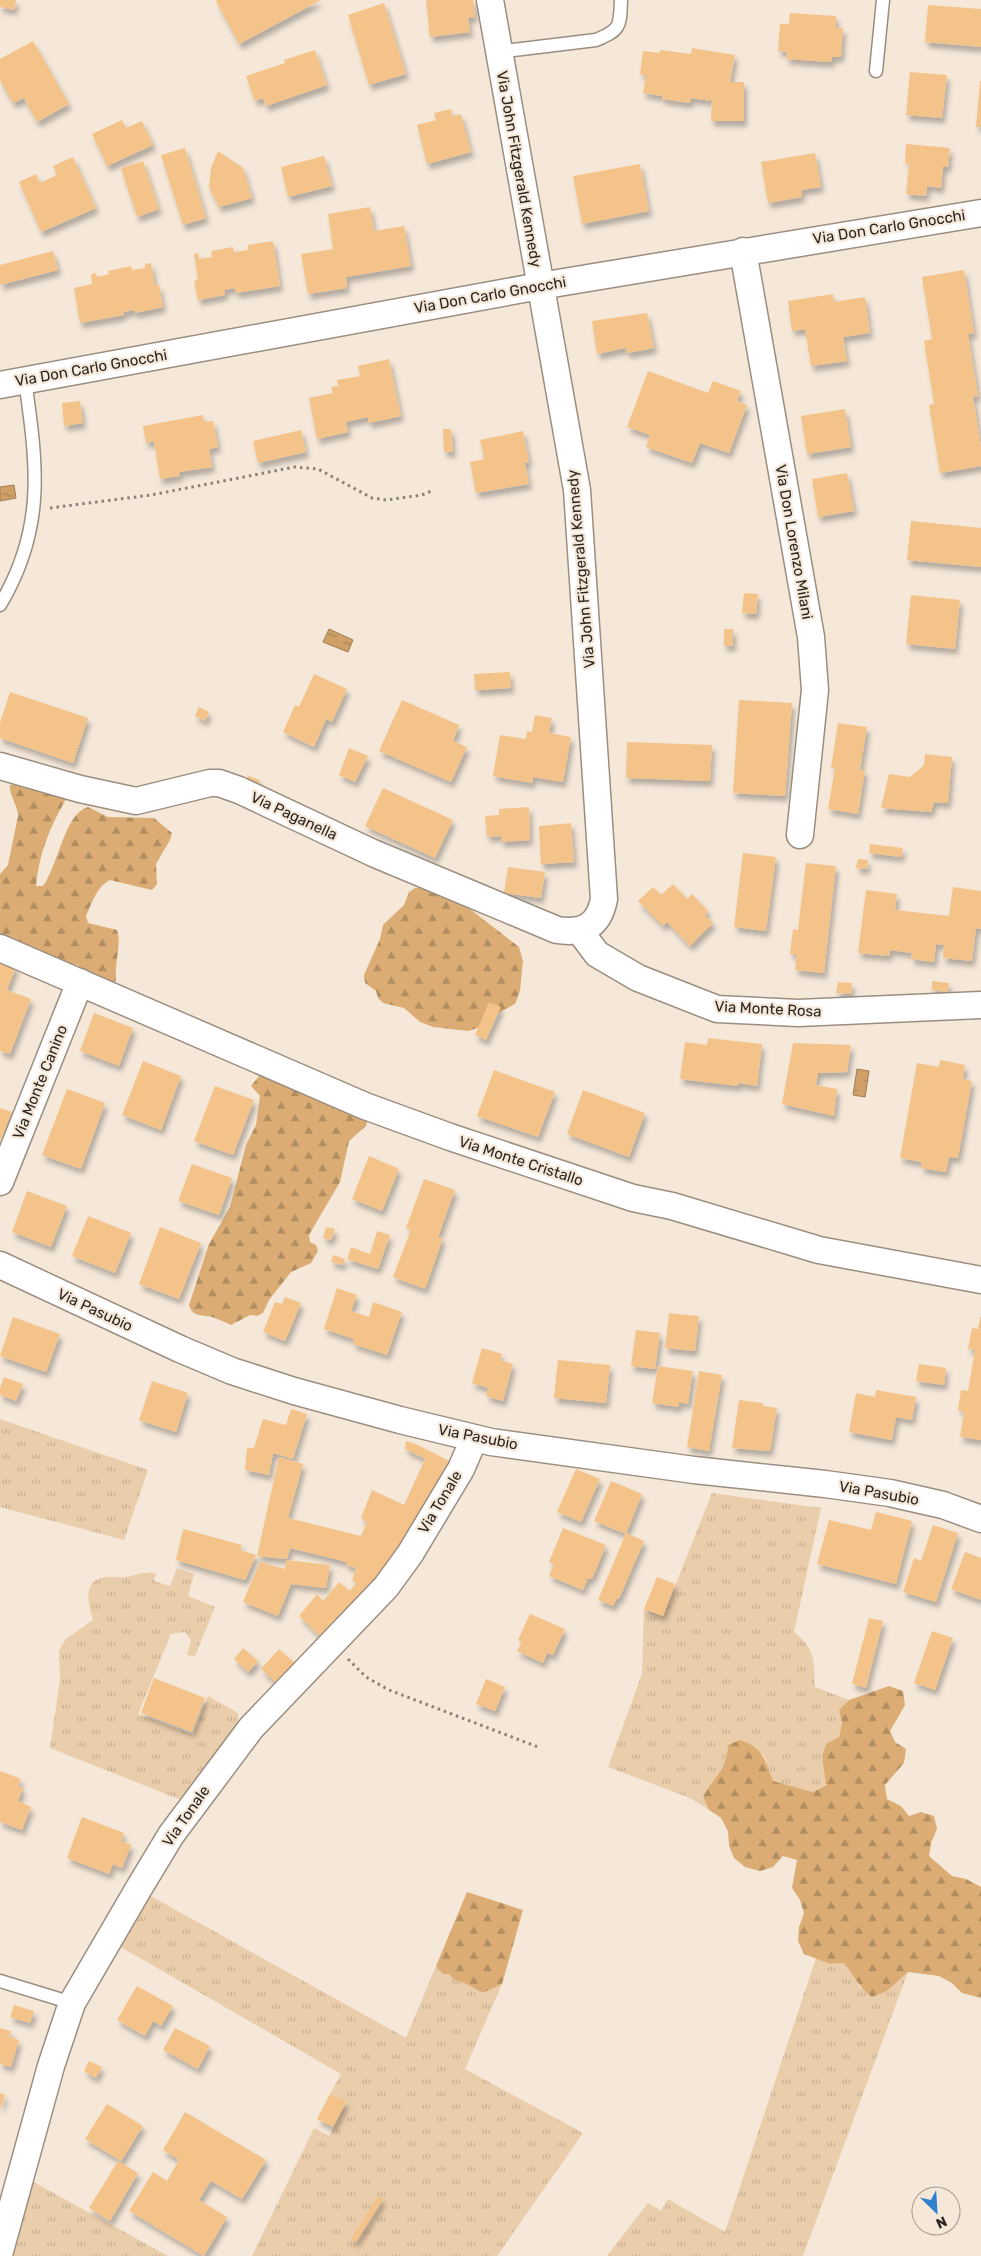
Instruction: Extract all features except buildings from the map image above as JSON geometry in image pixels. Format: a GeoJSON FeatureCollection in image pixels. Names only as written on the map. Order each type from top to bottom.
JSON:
{"type":"FeatureCollection","features":[{"type":"Feature","properties":{"kind":"street","name":"Via John Fitzgerald Kennedy"},"geometry":{"type":"LineString","coordinates":[[490,0],[497,52],[577,495],[604,899],[602,910],[597,920],[588,927],[579,930]]}},
{"type":"Feature","properties":{"kind":"street","name":"Via Don Carlo Gnocchi"},"geometry":{"type":"LineString","coordinates":[[0,385],[540,286],[981,213]]}},
{"type":"Feature","properties":{"kind":"street","name":"Via Don Lorenzo Milani"},"geometry":{"type":"LineString","coordinates":[[743,251],[811,637],[815,690],[800,836]]}},
{"type":"Feature","properties":{"kind":"street","name":"Via Paganella"},"geometry":{"type":"LineString","coordinates":[[0,766],[80,789],[136,802],[199,785],[219,783],[239,790],[373,853],[557,930],[570,932],[579,930]]}},
{"type":"Feature","properties":{"kind":"street","name":"Via Monte Rosa"},"geometry":{"type":"LineString","coordinates":[[579,930],[597,954],[638,978],[717,1009],[798,1013],[981,1006]]}},
{"type":"Feature","properties":{"kind":"street","name":"Via Monte Cristallo"},"geometry":{"type":"LineString","coordinates":[[0,948],[365,1106],[450,1137],[624,1195],[672,1206],[819,1250],[981,1280]]}},
{"type":"Feature","properties":{"kind":"street","name":"Via Monte Canino"},"geometry":{"type":"LineString","coordinates":[[0,1182],[80,982]]}},
{"type":"Feature","properties":{"kind":"street","name":"Via Pasubio"},"geometry":{"type":"LineString","coordinates":[[0,1265],[180,1349],[232,1371],[294,1391],[474,1439],[694,1470],[890,1493],[943,1505],[981,1519]]}},
{"type":"Feature","properties":{"kind":"street","name":"Via Tonale"},"geometry":{"type":"LineString","coordinates":[[0,2251],[51,2066],[72,2003],[167,1842],[208,1784],[252,1728],[334,1644],[386,1587],[405,1560],[460,1469],[474,1439]]}},
{"type":"Feature","properties":{"kind":"lane","name":"Via John Fitzgerald Kennedy"},"geometry":{"type":"LineString","coordinates":[[497,52],[596,40],[611,34],[620,23],[621,0]]}},
{"type":"Feature","properties":{"kind":"lane"},"geometry":{"type":"LineString","coordinates":[[876,71],[883,0]]}},
{"type":"Feature","properties":{"kind":"lane"},"geometry":{"type":"LineString","coordinates":[[0,605],[15,580],[27,548],[35,510],[35,447],[26,380]]}},
{"type":"Feature","properties":{"kind":"lane"},"geometry":{"type":"LineString","coordinates":[[0,1981],[72,2003]]}},
{"type":"Feature","properties":{"kind":"path"},"geometry":{"type":"LineString","coordinates":[[35,510],[151,495],[295,467],[318,469],[372,498],[386,500],[422,495],[434,490]]}},
{"type":"Feature","properties":{"kind":"path"},"geometry":{"type":"LineString","coordinates":[[334,1644],[366,1677],[389,1690],[538,1747]]}},
{"type":"Feature","properties":{"kind":"green space"},"geometry":{"type":"Polygon","coordinates":[[[25,783],[66,799],[46,841],[37,874],[36,886],[43,886],[49,877],[67,829],[73,819],[88,807],[108,817],[154,818],[172,833],[156,864],[157,884],[152,890],[110,880],[98,891],[86,916],[88,923],[117,930],[119,942],[116,980],[107,992],[80,982],[78,965],[57,962],[25,948],[16,939],[0,937],[0,874],[8,865],[18,816],[10,785],[25,783]]]}},
{"type":"Feature","properties":{"kind":"green space"},"geometry":{"type":"Polygon","coordinates":[[[415,888],[429,888],[466,906],[519,947],[523,961],[520,991],[515,1004],[491,1017],[481,1027],[468,1031],[433,1027],[420,1022],[404,1008],[383,1003],[378,998],[376,991],[365,983],[364,975],[380,939],[383,925],[404,905],[409,892],[415,888]]]}},
{"type":"Feature","properties":{"kind":"green space"},"geometry":{"type":"Polygon","coordinates":[[[264,1070],[368,1119],[366,1126],[349,1141],[340,1182],[309,1235],[310,1242],[316,1245],[318,1251],[311,1263],[291,1272],[269,1300],[263,1313],[257,1316],[250,1315],[231,1325],[212,1317],[195,1314],[189,1305],[209,1244],[230,1207],[246,1145],[256,1125],[260,1096],[251,1086],[264,1070]]]}},
{"type":"Feature","properties":{"kind":"green space"},"geometry":{"type":"Polygon","coordinates":[[[0,1419],[148,1470],[124,1540],[0,1507],[0,1419]]]}},
{"type":"Feature","properties":{"kind":"green space"},"geometry":{"type":"Polygon","coordinates":[[[712,1493],[821,1508],[794,1632],[810,1650],[814,1663],[815,1687],[849,1700],[839,1710],[842,1723],[839,1737],[826,1744],[822,1756],[826,1784],[813,1792],[772,1781],[763,1754],[728,1746],[725,1762],[703,1797],[709,1810],[690,1798],[608,1767],[642,1674],[644,1609],[663,1616],[712,1493]]]}},
{"type":"Feature","properties":{"kind":"green space"},"geometry":{"type":"Polygon","coordinates":[[[177,1568],[194,1574],[188,1596],[215,1607],[195,1656],[187,1655],[191,1640],[185,1632],[171,1634],[138,1714],[193,1735],[208,1696],[238,1713],[238,1727],[181,1800],[50,1748],[60,1680],[59,1650],[66,1639],[93,1620],[88,1596],[91,1585],[104,1577],[125,1577],[144,1573],[156,1573],[154,1581],[170,1586],[177,1568]]]}},
{"type":"Feature","properties":{"kind":"green space"},"geometry":{"type":"Polygon","coordinates":[[[889,1686],[903,1691],[905,1705],[890,1731],[895,1742],[906,1749],[904,1763],[885,1785],[887,1799],[901,1806],[909,1816],[921,1812],[934,1816],[937,1829],[931,1843],[929,1856],[952,1876],[966,1879],[981,1887],[981,1998],[962,1993],[952,1983],[939,1976],[908,1972],[887,1991],[872,1997],[860,1985],[844,1963],[830,1964],[804,1954],[798,1941],[799,1927],[804,1913],[800,1900],[792,1888],[797,1860],[783,1856],[773,1867],[760,1871],[745,1867],[734,1858],[729,1846],[728,1831],[721,1818],[709,1810],[703,1797],[725,1762],[728,1745],[740,1740],[759,1751],[765,1760],[773,1781],[813,1792],[826,1785],[822,1756],[826,1744],[839,1737],[842,1723],[839,1710],[849,1700],[889,1686]]]}},
{"type":"Feature","properties":{"kind":"green space"},"geometry":{"type":"Polygon","coordinates":[[[467,1892],[523,1910],[502,1984],[483,1993],[454,1980],[449,1974],[443,1974],[436,1966],[467,1892]]]}},
{"type":"Feature","properties":{"kind":"green space"},"geometry":{"type":"Polygon","coordinates":[[[149,1895],[406,2038],[436,1966],[443,1974],[449,1974],[454,1980],[483,1993],[502,1984],[465,2069],[583,2133],[497,2256],[252,2256],[314,2128],[329,2136],[346,2103],[330,2094],[341,2074],[119,1946],[149,1895]]]}},
{"type":"Feature","properties":{"kind":"green space"},"geometry":{"type":"Polygon","coordinates":[[[816,1958],[830,1964],[844,1963],[854,1975],[860,1988],[887,1991],[908,1972],[803,2256],[607,2256],[648,2203],[661,2211],[668,2199],[725,2232],[816,1958]]]}},
{"type":"Feature","properties":{"kind":"green space"},"geometry":{"type":"Polygon","coordinates":[[[30,2180],[168,2256],[10,2256],[30,2180]]]}},
{"type":"Feature","properties":{"kind":"water"},"geometry":{"type":"Polygon","coordinates":[[[14,485],[16,498],[0,501],[0,487],[14,485]]]}},
{"type":"Feature","properties":{"kind":"water"},"geometry":{"type":"Polygon","coordinates":[[[329,629],[353,640],[348,652],[323,642],[329,629]]]}},
{"type":"Feature","properties":{"kind":"water"},"geometry":{"type":"Polygon","coordinates":[[[857,1069],[869,1071],[865,1097],[853,1095],[857,1069]]]}}]}
